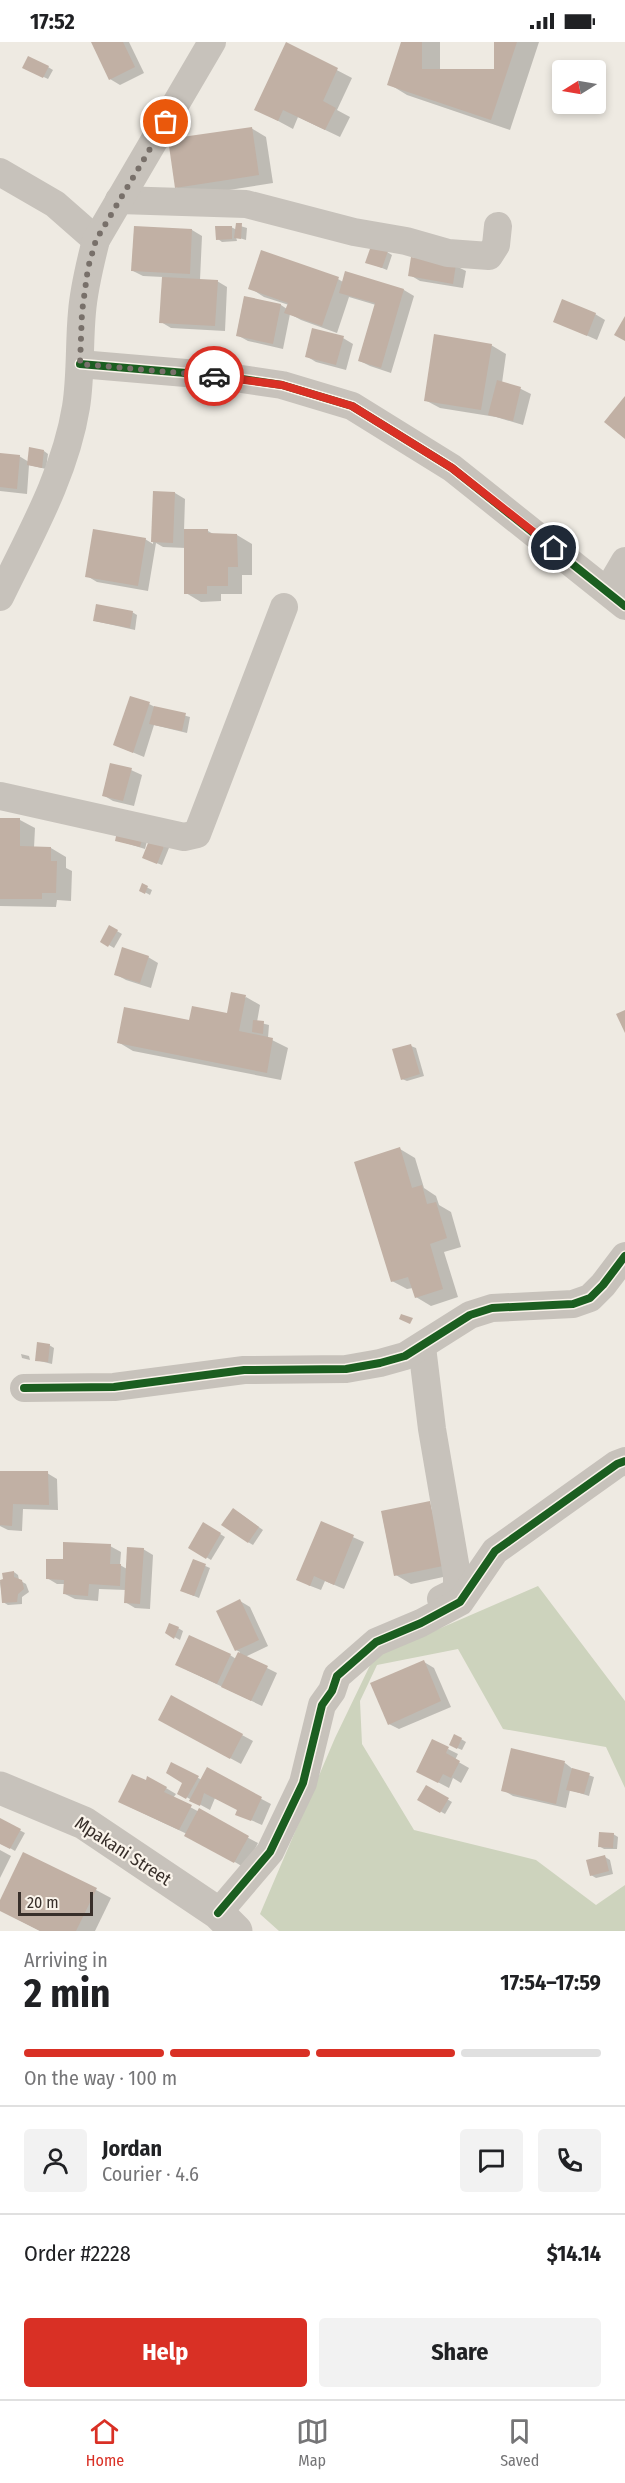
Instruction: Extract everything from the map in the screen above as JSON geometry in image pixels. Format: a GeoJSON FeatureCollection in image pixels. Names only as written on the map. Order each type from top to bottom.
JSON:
{"type":"FeatureCollection","features":[{"type":"Feature","properties":{"kind":"street"},"geometry":{"type":"LineString","coordinates":[[0,597],[47,500],[63,456],[76,408],[82,312],[88,268],[96,240],[212,42]]}},
{"type":"Feature","properties":{"kind":"street"},"geometry":{"type":"LineString","coordinates":[[0,172],[55,204],[96,240]]}},
{"type":"Feature","properties":{"kind":"street"},"geometry":{"type":"LineString","coordinates":[[119,200],[246,204],[354,232],[406,241],[448,254],[489,256],[496,245],[498,226]]}},
{"type":"Feature","properties":{"kind":"street"},"geometry":{"type":"LineString","coordinates":[[80,364],[221,376],[282,385],[352,406],[452,468],[616,598],[625,561]]}},
{"type":"Feature","properties":{"kind":"street"},"geometry":{"type":"LineString","coordinates":[[0,796],[184,837],[197,834],[284,607]]}},
{"type":"Feature","properties":{"kind":"street"},"geometry":{"type":"LineString","coordinates":[[24,1388],[114,1387],[244,1370],[346,1368],[380,1363],[405,1356],[470,1315],[492,1308],[573,1304],[590,1298],[625,1256]]}},
{"type":"Feature","properties":{"kind":"street"},"geometry":{"type":"LineString","coordinates":[[322,1679],[366,1633],[457,1591],[456,1564],[427,1398],[422,1347]]}},
{"type":"Feature","properties":{"kind":"street"},"geometry":{"type":"LineString","coordinates":[[227,1922],[270,1852],[303,1783],[322,1705],[332,1691],[337,1676],[376,1642],[421,1623],[460,1602],[495,1551],[617,1464],[625,1461]]}},
{"type":"Feature","properties":{"kind":"street","name":"Mpakani Street"},"geometry":{"type":"LineString","coordinates":[[0,1788],[84,1823],[227,1922]]}},
{"type":"Feature","properties":{"kind":"green space"},"geometry":{"type":"Polygon","coordinates":[[[538,1586],[625,1701],[625,1788],[606,1747],[503,1729],[458,1649],[377,1665],[360,1701],[362,1744],[414,1830],[536,1860],[596,1905],[625,1885],[625,1931],[279,1931],[260,1914],[335,1738],[374,1657],[538,1586]]]}},
{"type":"Feature","properties":{"kind":"building"},"geometry":{"type":"Polygon","coordinates":[[[91,42],[123,42],[135,67],[109,80],[91,42]]]}},
{"type":"Feature","properties":{"kind":"building"},"geometry":{"type":"Polygon","coordinates":[[[286,42],[338,68],[323,101],[336,108],[325,130],[283,110],[278,121],[254,110],[286,42]]]}},
{"type":"Feature","properties":{"kind":"building"},"geometry":{"type":"Polygon","coordinates":[[[401,42],[422,42],[422,69],[494,69],[494,42],[517,42],[491,120],[387,85],[401,42]]]}},
{"type":"Feature","properties":{"kind":"building"},"geometry":{"type":"Polygon","coordinates":[[[28,56],[49,66],[43,78],[22,68],[28,56]]]}},
{"type":"Feature","properties":{"kind":"building"},"geometry":{"type":"Polygon","coordinates":[[[252,127],[259,175],[175,188],[168,139],[252,127]]]}},
{"type":"Feature","properties":{"kind":"building"},"geometry":{"type":"Polygon","coordinates":[[[236,223],[242,223],[241,239],[234,238],[236,223]]]}},
{"type":"Feature","properties":{"kind":"building"},"geometry":{"type":"Polygon","coordinates":[[[134,226],[192,229],[190,274],[131,271],[134,226]]]}},
{"type":"Feature","properties":{"kind":"building"},"geometry":{"type":"Polygon","coordinates":[[[215,226],[232,226],[232,239],[216,240],[215,226]]]}},
{"type":"Feature","properties":{"kind":"building"},"geometry":{"type":"Polygon","coordinates":[[[371,246],[388,251],[382,268],[365,263],[371,246]]]}},
{"type":"Feature","properties":{"kind":"building"},"geometry":{"type":"Polygon","coordinates":[[[261,250],[339,277],[322,326],[284,313],[288,303],[248,289],[261,250]]]}},
{"type":"Feature","properties":{"kind":"building"},"geometry":{"type":"Polygon","coordinates":[[[411,257],[456,264],[453,284],[408,276],[411,257]]]}},
{"type":"Feature","properties":{"kind":"building"},"geometry":{"type":"Polygon","coordinates":[[[345,271],[404,289],[381,368],[358,361],[375,303],[339,293],[345,271]]]}},
{"type":"Feature","properties":{"kind":"building"},"geometry":{"type":"Polygon","coordinates":[[[162,277],[218,280],[215,326],[159,323],[162,277]]]}},
{"type":"Feature","properties":{"kind":"building"},"geometry":{"type":"Polygon","coordinates":[[[244,296],[281,304],[273,344],[236,336],[244,296]]]}},
{"type":"Feature","properties":{"kind":"building"},"geometry":{"type":"Polygon","coordinates":[[[562,299],[596,313],[587,336],[553,322],[562,299]]]}},
{"type":"Feature","properties":{"kind":"building"},"geometry":{"type":"Polygon","coordinates":[[[625,316],[625,341],[614,335],[625,316]]]}},
{"type":"Feature","properties":{"kind":"building"},"geometry":{"type":"Polygon","coordinates":[[[312,328],[344,336],[336,365],[305,357],[312,328]]]}},
{"type":"Feature","properties":{"kind":"building"},"geometry":{"type":"Polygon","coordinates":[[[434,334],[492,344],[481,410],[424,401],[434,334]]]}},
{"type":"Feature","properties":{"kind":"building"},"geometry":{"type":"Polygon","coordinates":[[[497,380],[521,387],[513,421],[488,415],[497,380]]]}},
{"type":"Feature","properties":{"kind":"building"},"geometry":{"type":"Polygon","coordinates":[[[625,396],[625,439],[604,422],[625,396]]]}},
{"type":"Feature","properties":{"kind":"building"},"geometry":{"type":"Polygon","coordinates":[[[29,447],[44,450],[42,468],[27,465],[29,447]]]}},
{"type":"Feature","properties":{"kind":"building"},"geometry":{"type":"Polygon","coordinates":[[[0,453],[20,455],[17,489],[0,487],[0,453]]]}},
{"type":"Feature","properties":{"kind":"building"},"geometry":{"type":"Polygon","coordinates":[[[153,491],[175,492],[173,543],[151,542],[153,491]]]}},
{"type":"Feature","properties":{"kind":"building"},"geometry":{"type":"Polygon","coordinates":[[[93,529],[146,538],[138,586],[85,577],[93,529]]]}},
{"type":"Feature","properties":{"kind":"building"},"geometry":{"type":"Polygon","coordinates":[[[184,529],[208,529],[208,533],[237,534],[238,567],[228,567],[228,586],[207,586],[207,594],[184,594],[184,529]]]}},
{"type":"Feature","properties":{"kind":"building"},"geometry":{"type":"Polygon","coordinates":[[[96,604],[133,611],[130,628],[93,621],[96,604]]]}},
{"type":"Feature","properties":{"kind":"building"},"geometry":{"type":"Polygon","coordinates":[[[130,696],[150,702],[133,753],[113,745],[130,696]]]}},
{"type":"Feature","properties":{"kind":"building"},"geometry":{"type":"Polygon","coordinates":[[[154,706],[186,713],[182,731],[149,724],[154,706]]]}},
{"type":"Feature","properties":{"kind":"building"},"geometry":{"type":"Polygon","coordinates":[[[110,763],[132,768],[123,801],[102,796],[110,763]]]}},
{"type":"Feature","properties":{"kind":"building"},"geometry":{"type":"Polygon","coordinates":[[[0,818],[20,818],[20,846],[51,847],[51,861],[57,861],[56,893],[42,893],[42,899],[0,899],[0,818]]]}},
{"type":"Feature","properties":{"kind":"building"},"geometry":{"type":"Polygon","coordinates":[[[118,827],[144,833],[140,847],[115,841],[118,827]]]}},
{"type":"Feature","properties":{"kind":"building"},"geometry":{"type":"Polygon","coordinates":[[[152,833],[167,839],[157,864],[142,858],[152,833]]]}},
{"type":"Feature","properties":{"kind":"building"},"geometry":{"type":"Polygon","coordinates":[[[142,883],[148,886],[145,894],[139,891],[142,883]]]}},
{"type":"Feature","properties":{"kind":"building"},"geometry":{"type":"Polygon","coordinates":[[[109,925],[118,930],[108,947],[100,942],[109,925]]]}},
{"type":"Feature","properties":{"kind":"building"},"geometry":{"type":"Polygon","coordinates":[[[122,947],[149,956],[140,983],[114,975],[122,947]]]}},
{"type":"Feature","properties":{"kind":"building"},"geometry":{"type":"Polygon","coordinates":[[[231,992],[246,995],[239,1031],[273,1038],[267,1073],[117,1043],[124,1007],[189,1020],[192,1006],[227,1013],[231,992]]]}},
{"type":"Feature","properties":{"kind":"building"},"geometry":{"type":"Polygon","coordinates":[[[625,1010],[625,1033],[616,1014],[625,1010]]]}},
{"type":"Feature","properties":{"kind":"building"},"geometry":{"type":"Polygon","coordinates":[[[253,1020],[264,1021],[263,1034],[252,1032],[253,1020]]]}},
{"type":"Feature","properties":{"kind":"building"},"geometry":{"type":"Polygon","coordinates":[[[411,1044],[420,1074],[401,1080],[392,1049],[411,1044]]]}},
{"type":"Feature","properties":{"kind":"building"},"geometry":{"type":"Polygon","coordinates":[[[400,1147],[412,1188],[422,1185],[427,1204],[436,1202],[447,1238],[430,1244],[443,1289],[415,1298],[408,1277],[391,1282],[354,1162],[400,1147]]]}},
{"type":"Feature","properties":{"kind":"building"},"geometry":{"type":"Polygon","coordinates":[[[401,1314],[413,1318],[410,1324],[399,1319],[401,1314]]]}},
{"type":"Feature","properties":{"kind":"building"},"geometry":{"type":"Polygon","coordinates":[[[37,1342],[50,1344],[48,1362],[35,1361],[37,1342]]]}},
{"type":"Feature","properties":{"kind":"building"},"geometry":{"type":"Polygon","coordinates":[[[0,1471],[48,1471],[49,1505],[13,1504],[12,1526],[0,1525],[0,1471]]]}},
{"type":"Feature","properties":{"kind":"building"},"geometry":{"type":"Polygon","coordinates":[[[430,1501],[443,1566],[394,1576],[381,1511],[430,1501]]]}},
{"type":"Feature","properties":{"kind":"building"},"geometry":{"type":"Polygon","coordinates":[[[233,1508],[259,1527],[248,1543],[221,1525],[233,1508]]]}},
{"type":"Feature","properties":{"kind":"building"},"geometry":{"type":"Polygon","coordinates":[[[321,1521],[354,1535],[334,1585],[314,1576],[310,1586],[296,1580],[321,1521]]]}},
{"type":"Feature","properties":{"kind":"building"},"geometry":{"type":"Polygon","coordinates":[[[203,1522],[221,1533],[206,1559],[188,1548],[203,1522]]]}},
{"type":"Feature","properties":{"kind":"building"},"geometry":{"type":"Polygon","coordinates":[[[63,1542],[111,1544],[110,1564],[121,1564],[120,1586],[89,1584],[88,1596],[63,1594],[64,1580],[46,1579],[46,1559],[63,1559],[63,1542]]]}},
{"type":"Feature","properties":{"kind":"building"},"geometry":{"type":"Polygon","coordinates":[[[127,1547],[144,1548],[140,1604],[124,1603],[127,1547]]]}},
{"type":"Feature","properties":{"kind":"building"},"geometry":{"type":"Polygon","coordinates":[[[193,1559],[206,1564],[194,1596],[180,1591],[193,1559]]]}},
{"type":"Feature","properties":{"kind":"building"},"geometry":{"type":"Polygon","coordinates":[[[14,1571],[14,1577],[22,1580],[24,1589],[18,1594],[17,1602],[2,1603],[0,1580],[3,1579],[2,1573],[14,1571]]]}},
{"type":"Feature","properties":{"kind":"building"},"geometry":{"type":"Polygon","coordinates":[[[240,1599],[259,1640],[235,1651],[216,1611],[240,1599]]]}},
{"type":"Feature","properties":{"kind":"building"},"geometry":{"type":"Polygon","coordinates":[[[169,1623],[179,1627],[174,1639],[165,1633],[169,1623]]]}},
{"type":"Feature","properties":{"kind":"building"},"geometry":{"type":"Polygon","coordinates":[[[189,1635],[231,1654],[217,1684],[175,1665],[189,1635]]]}},
{"type":"Feature","properties":{"kind":"building"},"geometry":{"type":"Polygon","coordinates":[[[238,1652],[268,1666],[251,1701],[221,1687],[238,1652]]]}},
{"type":"Feature","properties":{"kind":"building"},"geometry":{"type":"Polygon","coordinates":[[[424,1660],[441,1701],[388,1725],[370,1683],[424,1660]]]}},
{"type":"Feature","properties":{"kind":"building"},"geometry":{"type":"Polygon","coordinates":[[[171,1695],[243,1734],[230,1759],[158,1720],[171,1695]]]}},
{"type":"Feature","properties":{"kind":"building"},"geometry":{"type":"Polygon","coordinates":[[[454,1734],[462,1738],[457,1749],[449,1745],[454,1734]]]}},
{"type":"Feature","properties":{"kind":"building"},"geometry":{"type":"Polygon","coordinates":[[[432,1739],[449,1747],[446,1753],[460,1761],[451,1778],[443,1774],[438,1783],[416,1772],[432,1739]]]}},
{"type":"Feature","properties":{"kind":"building"},"geometry":{"type":"Polygon","coordinates":[[[511,1748],[565,1761],[556,1804],[501,1791],[511,1748]]]}},
{"type":"Feature","properties":{"kind":"building"},"geometry":{"type":"Polygon","coordinates":[[[171,1762],[199,1776],[186,1799],[177,1794],[182,1783],[166,1773],[171,1762]]]}},
{"type":"Feature","properties":{"kind":"building"},"geometry":{"type":"Polygon","coordinates":[[[207,1767],[262,1797],[251,1821],[235,1815],[237,1810],[204,1793],[200,1806],[189,1801],[207,1767]]]}},
{"type":"Feature","properties":{"kind":"building"},"geometry":{"type":"Polygon","coordinates":[[[572,1768],[590,1773],[584,1794],[566,1790],[572,1768]]]}},
{"type":"Feature","properties":{"kind":"building"},"geometry":{"type":"Polygon","coordinates":[[[132,1774],[146,1780],[147,1776],[167,1787],[164,1792],[192,1805],[179,1830],[118,1802],[132,1774]]]}},
{"type":"Feature","properties":{"kind":"building"},"geometry":{"type":"Polygon","coordinates":[[[426,1785],[449,1798],[440,1813],[417,1800],[426,1785]]]}},
{"type":"Feature","properties":{"kind":"building"},"geometry":{"type":"Polygon","coordinates":[[[199,1808],[249,1836],[234,1863],[184,1836],[199,1808]]]}},
{"type":"Feature","properties":{"kind":"building"},"geometry":{"type":"Polygon","coordinates":[[[0,1818],[21,1829],[10,1849],[0,1844],[0,1818]]]}},
{"type":"Feature","properties":{"kind":"building"},"geometry":{"type":"Polygon","coordinates":[[[599,1832],[614,1833],[613,1848],[598,1847],[599,1832]]]}},
{"type":"Feature","properties":{"kind":"building"},"geometry":{"type":"Polygon","coordinates":[[[23,1852],[97,1888],[76,1931],[40,1931],[0,1911],[0,1900],[23,1852]]]}},
{"type":"Feature","properties":{"kind":"building"},"geometry":{"type":"Polygon","coordinates":[[[605,1855],[609,1871],[590,1876],[586,1860],[605,1855]]]}},
{"type":"Feature","properties":{"kind":"cycle path"},"geometry":{"type":"LineString","coordinates":[[80,364],[221,376],[282,385],[352,406],[452,468],[625,606]]}},
{"type":"Feature","properties":{"kind":"cycle path"},"geometry":{"type":"LineString","coordinates":[[24,1388],[114,1387],[244,1370],[346,1369],[380,1363],[405,1356],[470,1315],[492,1308],[573,1304],[590,1298],[625,1256]]}},
{"type":"Feature","properties":{"kind":"cycle path"},"geometry":{"type":"LineString","coordinates":[[218,1913],[270,1852],[303,1783],[322,1705],[332,1691],[337,1676],[376,1642],[421,1623],[460,1602],[495,1551],[617,1464],[625,1461]]}},
{"type":"Feature","properties":{"kind":"way so far"},"geometry":{"type":"LineString","coordinates":[[166,122],[96,240],[88,268],[82,312],[80,364],[214,376]]}},
{"type":"Feature","properties":{"kind":"route"},"geometry":{"type":"LineString","coordinates":[[214,376],[282,385],[352,406],[452,468],[554,548]]}}]}
